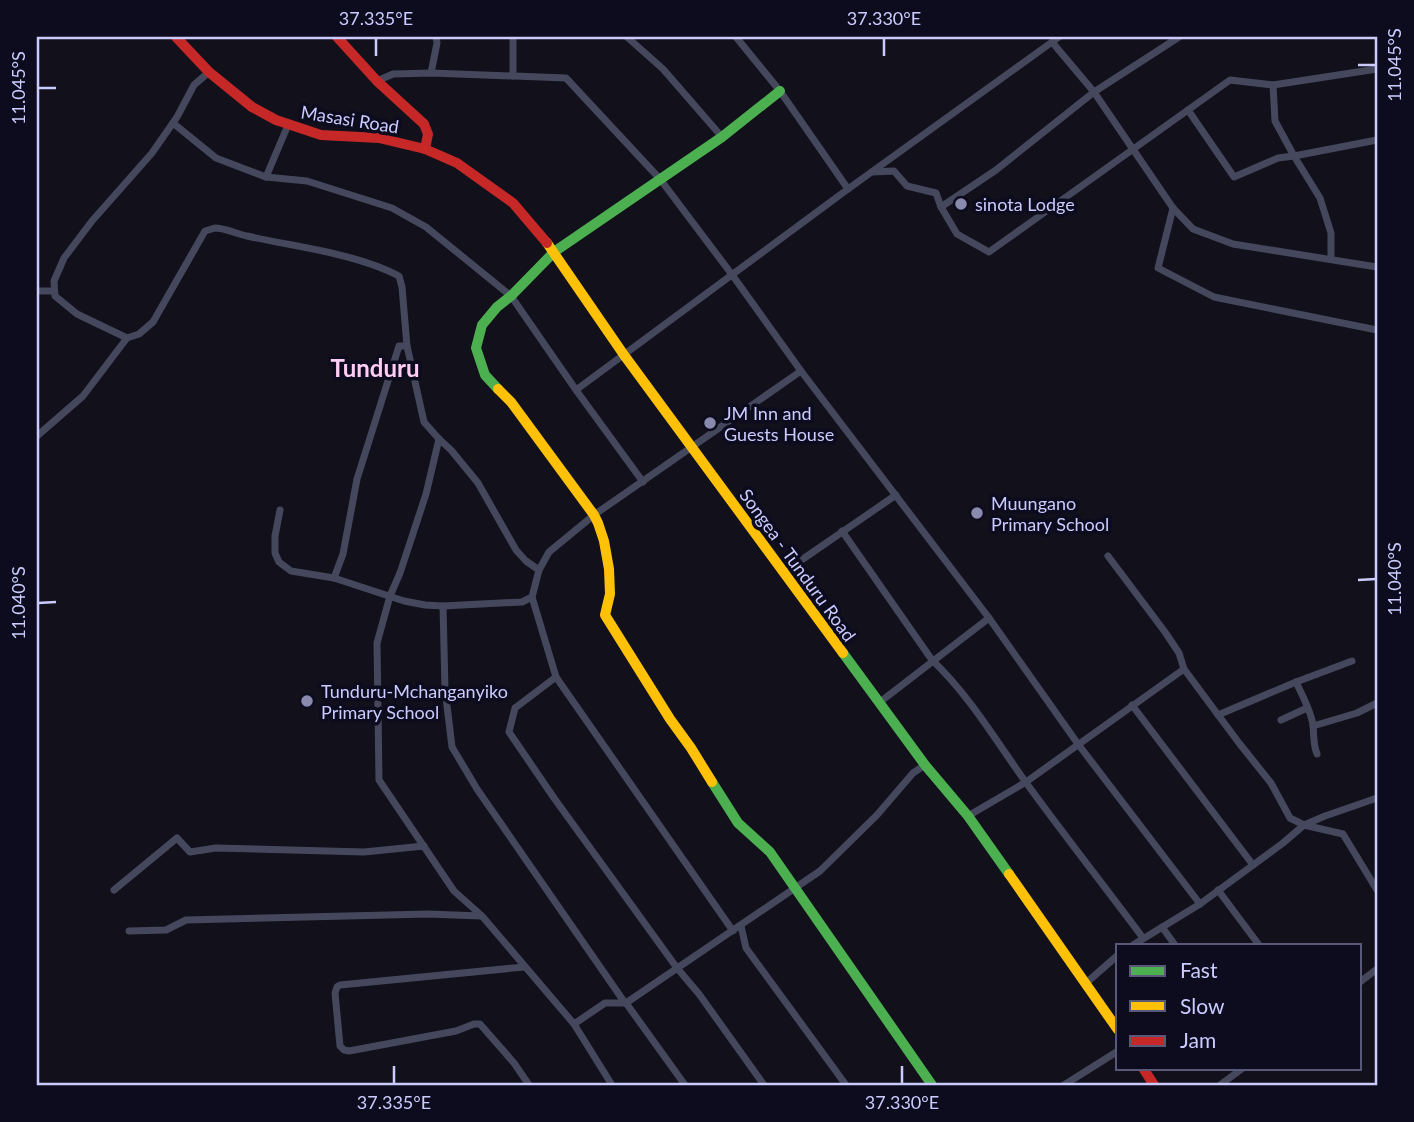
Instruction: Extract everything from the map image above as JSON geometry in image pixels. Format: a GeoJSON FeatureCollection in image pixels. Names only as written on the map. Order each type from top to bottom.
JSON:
{"type":"FeatureCollection","features":[{"type":"Feature","properties":{"kind":"main road","name":"Masasi Road"},"geometry":{"type":"LineString","coordinates":[[176,37],[209,72],[252,107],[288,125],[321,135],[379,138],[425,149]]}},
{"type":"Feature","properties":{"kind":"main road"},"geometry":{"type":"LineString","coordinates":[[337,37],[377,81],[424,124],[428,134],[425,149]]}},
{"type":"Feature","properties":{"kind":"main road"},"geometry":{"type":"LineString","coordinates":[[780,91],[722,137],[554,252],[482,325],[475,348],[485,375],[511,402],[594,515],[601,529],[611,590],[605,615],[738,822],[769,852],[932,1085]]}},
{"type":"Feature","properties":{"kind":"main road","name":"Songea - Tunduru Road"},"geometry":{"type":"LineString","coordinates":[[425,149],[457,163],[513,203],[554,252],[624,355],[783,572],[925,765],[968,816],[1116,1027]]}},
{"type":"Feature","properties":{"kind":"main road"},"geometry":{"type":"LineString","coordinates":[[1144,1070],[1154,1085]]}},
{"type":"Feature","properties":{"kind":"street"},"geometry":{"type":"LineString","coordinates":[[431,74],[436,37]]}},
{"type":"Feature","properties":{"kind":"street"},"geometry":{"type":"LineString","coordinates":[[513,37],[513,76]]}},
{"type":"Feature","properties":{"kind":"street"},"geometry":{"type":"LineString","coordinates":[[627,37],[663,69],[722,137]]}},
{"type":"Feature","properties":{"kind":"street"},"geometry":{"type":"LineString","coordinates":[[736,37],[780,91],[848,189]]}},
{"type":"Feature","properties":{"kind":"street"},"geometry":{"type":"LineString","coordinates":[[941,207],[996,170],[1094,92],[1179,37]]}},
{"type":"Feature","properties":{"kind":"street"},"geometry":{"type":"LineString","coordinates":[[576,390],[1055,39],[1173,208],[1192,229],[1233,244],[1377,267]]}},
{"type":"Feature","properties":{"kind":"street"},"geometry":{"type":"LineString","coordinates":[[872,172],[894,171],[907,186],[936,193],[957,234],[989,252],[1230,80],[1273,85],[1377,69]]}},
{"type":"Feature","properties":{"kind":"street"},"geometry":{"type":"LineString","coordinates":[[127,338],[77,314],[55,296],[54,281],[64,258],[92,221],[152,153],[173,123],[194,85],[209,72]]}},
{"type":"Feature","properties":{"kind":"street"},"geometry":{"type":"LineString","coordinates":[[377,81],[393,74],[566,78],[660,178],[1199,904]]}},
{"type":"Feature","properties":{"kind":"street"},"geometry":{"type":"LineString","coordinates":[[1273,85],[1275,121],[1320,198],[1331,233],[1331,259]]}},
{"type":"Feature","properties":{"kind":"street"},"geometry":{"type":"LineString","coordinates":[[1188,110],[1234,177],[1278,158],[1377,140]]}},
{"type":"Feature","properties":{"kind":"street"},"geometry":{"type":"LineString","coordinates":[[173,123],[216,158],[266,177],[307,181],[393,208],[426,227],[511,296],[643,482]]}},
{"type":"Feature","properties":{"kind":"street"},"geometry":{"type":"LineString","coordinates":[[266,177],[288,125]]}},
{"type":"Feature","properties":{"kind":"street"},"geometry":{"type":"LineString","coordinates":[[1173,208],[1158,268],[1214,297],[1377,330]]}},
{"type":"Feature","properties":{"kind":"street"},"geometry":{"type":"LineString","coordinates":[[37,436],[83,396],[127,338],[139,334],[153,322],[205,231],[215,228],[356,260],[382,267],[399,276],[407,346],[424,422],[452,450],[478,483],[516,550],[539,570]]}},
{"type":"Feature","properties":{"kind":"street"},"geometry":{"type":"LineString","coordinates":[[37,291],[54,291]]}},
{"type":"Feature","properties":{"kind":"street"},"geometry":{"type":"LineString","coordinates":[[334,578],[343,554],[358,479],[399,346],[407,346]]}},
{"type":"Feature","properties":{"kind":"street"},"geometry":{"type":"LineString","coordinates":[[733,931],[556,677],[532,597],[539,570],[549,552],[594,515],[801,371]]}},
{"type":"Feature","properties":{"kind":"street"},"geometry":{"type":"LineString","coordinates":[[439,439],[426,494],[390,596],[377,643],[379,780],[454,891],[482,916],[574,1024],[612,1085]]}},
{"type":"Feature","properties":{"kind":"street"},"geometry":{"type":"LineString","coordinates":[[783,572],[896,495]]}},
{"type":"Feature","properties":{"kind":"street"},"geometry":{"type":"LineString","coordinates":[[280,510],[275,554],[279,562],[291,571],[334,578],[425,605],[510,604],[532,597]]}},
{"type":"Feature","properties":{"kind":"street"},"geometry":{"type":"LineString","coordinates":[[842,531],[932,660],[966,696],[1026,782],[1143,939]]}},
{"type":"Feature","properties":{"kind":"street"},"geometry":{"type":"LineString","coordinates":[[1108,555],[1165,632],[1179,653],[1184,669],[1271,783],[1290,818],[1304,825],[1343,834],[1377,890]]}},
{"type":"Feature","properties":{"kind":"street"},"geometry":{"type":"LineString","coordinates":[[443,606],[445,689],[452,747],[477,789],[685,1085]]}},
{"type":"Feature","properties":{"kind":"street"},"geometry":{"type":"LineString","coordinates":[[880,702],[989,618]]}},
{"type":"Feature","properties":{"kind":"street"},"geometry":{"type":"LineString","coordinates":[[1218,715],[1352,662]]}},
{"type":"Feature","properties":{"kind":"street"},"geometry":{"type":"LineString","coordinates":[[968,816],[1026,782],[1184,669]]}},
{"type":"Feature","properties":{"kind":"street"},"geometry":{"type":"LineString","coordinates":[[556,677],[515,708],[509,732],[764,1085]]}},
{"type":"Feature","properties":{"kind":"street"},"geometry":{"type":"LineString","coordinates":[[1296,682],[1313,726],[1317,754]]}},
{"type":"Feature","properties":{"kind":"street"},"geometry":{"type":"LineString","coordinates":[[1313,726],[1357,713],[1377,703]]}},
{"type":"Feature","properties":{"kind":"street"},"geometry":{"type":"LineString","coordinates":[[1132,705],[1253,865]]}},
{"type":"Feature","properties":{"kind":"street"},"geometry":{"type":"LineString","coordinates":[[1281,720],[1307,708]]}},
{"type":"Feature","properties":{"kind":"street"},"geometry":{"type":"LineString","coordinates":[[574,1024],[605,1003],[626,1003],[820,871],[877,815],[913,773],[925,765]]}},
{"type":"Feature","properties":{"kind":"street"},"geometry":{"type":"LineString","coordinates":[[1135,944],[1199,904],[1304,825],[1377,798]]}},
{"type":"Feature","properties":{"kind":"street"},"geometry":{"type":"LineString","coordinates":[[114,890],[177,838],[190,852],[216,848],[364,852],[424,846]]}},
{"type":"Feature","properties":{"kind":"street"},"geometry":{"type":"LineString","coordinates":[[1218,890],[1258,944]]}},
{"type":"Feature","properties":{"kind":"street"},"geometry":{"type":"LineString","coordinates":[[129,931],[166,930],[186,920],[428,914],[482,916]]}},
{"type":"Feature","properties":{"kind":"street"},"geometry":{"type":"LineString","coordinates":[[741,926],[746,948],[846,1085]]}},
{"type":"Feature","properties":{"kind":"street"},"geometry":{"type":"LineString","coordinates":[[1162,926],[1174,944]]}},
{"type":"Feature","properties":{"kind":"street"},"geometry":{"type":"LineString","coordinates":[[1085,984],[1116,957]]}},
{"type":"Feature","properties":{"kind":"street"},"geometry":{"type":"LineString","coordinates":[[524,967],[340,985],[335,993],[340,1045],[344,1050],[456,1031],[480,1024],[529,1085]]}},
{"type":"Feature","properties":{"kind":"street"},"geometry":{"type":"LineString","coordinates":[[1362,980],[1377,969]]}},
{"type":"Feature","properties":{"kind":"street"},"geometry":{"type":"LineString","coordinates":[[1066,1085],[1116,1053]]}},
{"type":"Feature","properties":{"kind":"street"},"geometry":{"type":"LineString","coordinates":[[1220,1085],[1240,1070]]}},
{"type":"Feature","properties":{"kind":"traffic: fast"},"geometry":{"type":"LineString","coordinates":[[498,389],[485,375],[476,348],[482,325],[497,307],[554,252],[722,137],[780,91]]}},
{"type":"Feature","properties":{"kind":"traffic: fast"},"geometry":{"type":"LineString","coordinates":[[843,653],[1009,874]]}},
{"type":"Feature","properties":{"kind":"traffic: fast"},"geometry":{"type":"LineString","coordinates":[[712,782],[738,823],[770,852],[932,1085]]}},
{"type":"Feature","properties":{"kind":"traffic: slow"},"geometry":{"type":"LineString","coordinates":[[547,243],[624,355],[843,653]]}},
{"type":"Feature","properties":{"kind":"traffic: slow"},"geometry":{"type":"LineString","coordinates":[[498,389],[511,402],[594,515],[604,541],[609,569],[610,594],[605,615],[712,782]]}},
{"type":"Feature","properties":{"kind":"traffic: slow"},"geometry":{"type":"LineString","coordinates":[[1009,874],[1116,1027]]}},
{"type":"Feature","properties":{"kind":"traffic: jam"},"geometry":{"type":"LineString","coordinates":[[176,37],[209,72],[252,107],[276,120],[321,135],[379,138],[425,149],[457,163],[513,203],[547,243]]}},
{"type":"Feature","properties":{"kind":"traffic: jam"},"geometry":{"type":"LineString","coordinates":[[337,37],[377,81],[424,124],[428,134],[425,149]]}},
{"type":"Feature","properties":{"kind":"traffic: jam"},"geometry":{"type":"LineString","coordinates":[[1144,1070],[1154,1085]]}},
{"type":"Feature","properties":{"kind":"place","name":"sinota Lodge"},"geometry":{"type":"Point","coordinates":[961,204]}},
{"type":"Feature","properties":{"kind":"place","name":"JM Inn and Guests House"},"geometry":{"type":"Point","coordinates":[710,423]}},
{"type":"Feature","properties":{"kind":"place","name":"Muungano Primary School"},"geometry":{"type":"Point","coordinates":[977,513]}},
{"type":"Feature","properties":{"kind":"place","name":"Tunduru-Mchanganyiko Primary School"},"geometry":{"type":"Point","coordinates":[307,701]}},
{"type":"Feature","properties":{"kind":"district","name":"Tunduru"},"geometry":{"type":"Point","coordinates":[375,367]}}]}
